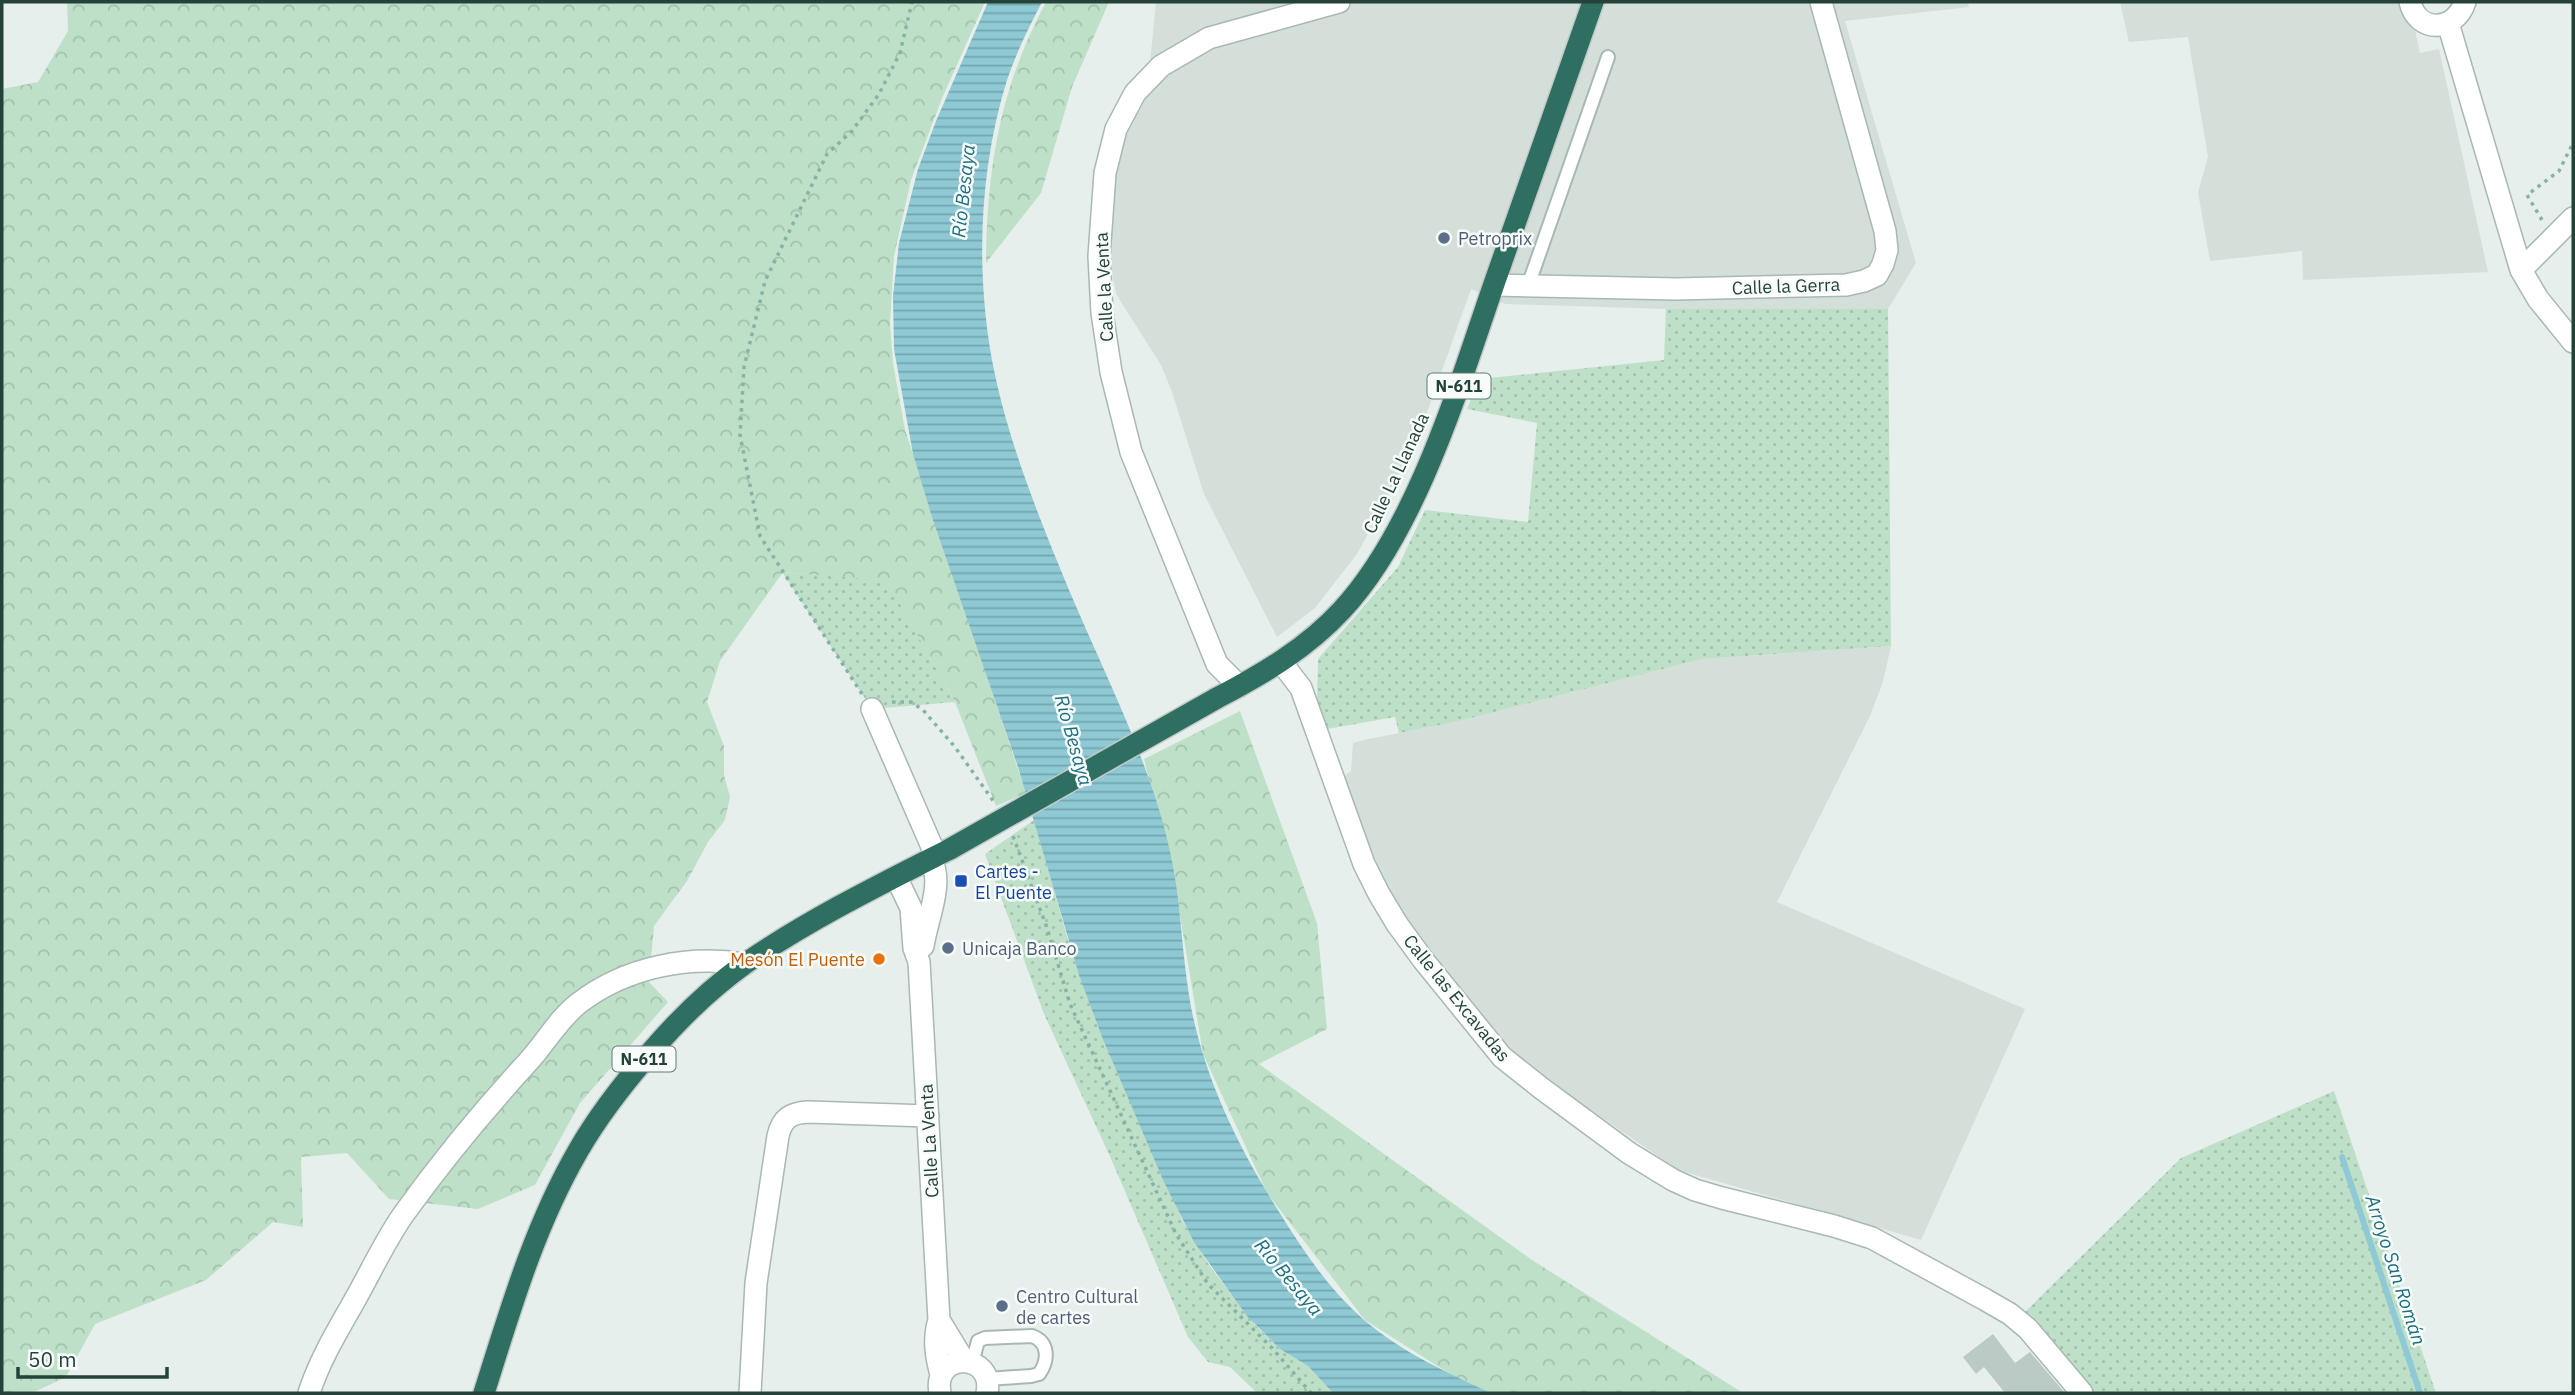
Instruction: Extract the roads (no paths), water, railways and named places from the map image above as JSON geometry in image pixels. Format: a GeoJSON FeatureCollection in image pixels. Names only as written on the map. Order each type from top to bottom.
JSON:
{"type":"FeatureCollection","features":[{"type":"Feature","properties":{"kind":"highway","name":"Calle La Llanada"},"geometry":{"type":"LineString","coordinates":[[939,854],[1281,662],[1343,609],[1374,568],[1394,535],[1416,492],[1448,415],[1594,2]]}},
{"type":"Feature","properties":{"kind":"highway","name":"N-611"},"geometry":{"type":"LineString","coordinates":[[484,1393],[526,1264],[551,1203],[583,1143],[629,1078],[674,1026],[745,964],[939,854]]}},
{"type":"Feature","properties":{"kind":"street","name":"Calle la Venta"},"geometry":{"type":"LineString","coordinates":[[1239,686],[1217,664],[1131,452],[1111,372],[1102,313],[1099,256],[1105,173],[1116,129],[1135,93],[1160,66],[1209,38],[1292,7],[1339,2]]}},
{"type":"Feature","properties":{"kind":"street","name":"Calle la Gerra"},"geometry":{"type":"LineString","coordinates":[[1494,285],[1676,289],[1846,285],[1877,275],[1887,250],[1882,213],[1821,2]]}},
{"type":"Feature","properties":{"kind":"street"},"geometry":{"type":"LineString","coordinates":[[2410,2],[2415,14],[2431,25],[2448,23],[2457,17],[2465,2]]}},
{"type":"Feature","properties":{"kind":"street"},"geometry":{"type":"LineString","coordinates":[[2448,23],[2521,270],[2538,299],[2573,342]]}},
{"type":"Feature","properties":{"kind":"street"},"geometry":{"type":"LineString","coordinates":[[2521,270],[2573,218]]}},
{"type":"Feature","properties":{"kind":"street","name":"Calle las Excavadas"},"geometry":{"type":"LineString","coordinates":[[1281,662],[1301,688],[1364,864],[1379,894],[1424,961],[1481,1034],[1508,1063],[1629,1153],[1673,1180],[1722,1198],[1853,1231],[1924,1265],[2010,1314],[2042,1344],[2082,1393]]}},
{"type":"Feature","properties":{"kind":"street","name":"Calle La Venta"},"geometry":{"type":"LineString","coordinates":[[872,709],[939,854],[936,886],[919,962],[939,1320],[935,1334],[940,1384]]}},
{"type":"Feature","properties":{"kind":"street","name":"Calle La Venta"},"geometry":{"type":"LineString","coordinates":[[896,877],[911,908],[914,948],[919,962]]}},
{"type":"Feature","properties":{"kind":"street"},"geometry":{"type":"LineString","coordinates":[[309,1393],[319,1363],[402,1217],[494,1098],[530,1060],[566,1014],[580,1002],[629,975],[677,962],[745,964]]}},
{"type":"Feature","properties":{"kind":"street"},"geometry":{"type":"LineString","coordinates":[[750,1393],[756,1283],[782,1123],[791,1115],[808,1112],[928,1116]]}},
{"type":"Feature","properties":{"kind":"street","name":"Calle La Venta"},"geometry":{"type":"LineString","coordinates":[[939,1320],[968,1362],[980,1367],[987,1386]]}},
{"type":"Feature","properties":{"kind":"street"},"geometry":{"type":"LineString","coordinates":[[940,1384],[948,1366],[968,1362]]}},
{"type":"Feature","properties":{"kind":"lane"},"geometry":{"type":"LineString","coordinates":[[1528,286],[1608,57]]}},
{"type":"Feature","properties":{"kind":"lane"},"geometry":{"type":"LineString","coordinates":[[968,1362],[978,1341],[985,1338],[1032,1336],[1039,1339],[1044,1346],[1046,1362],[1037,1375],[987,1386]]}},
{"type":"Feature","properties":{"kind":"water","name":"Río Besaya"},"geometry":{"type":"Polygon","coordinates":[[[988,2],[1042,2],[1007,80],[997,115],[985,189],[982,264],[984,302],[995,375],[1009,430],[1037,511],[1151,785],[1175,877],[1191,1007],[1197,1035],[1215,1089],[1238,1141],[1266,1191],[1328,1283],[1363,1319],[1393,1342],[1491,1393],[1333,1393],[1308,1366],[1280,1349],[1247,1316],[1194,1242],[1164,1182],[1102,1037],[1079,975],[1018,767],[913,454],[894,349],[893,296],[899,243],[918,169],[988,2]]]}},
{"type":"Feature","properties":{"kind":"waterway","name":"Arroyo San Román"},"geometry":{"type":"LineString","coordinates":[[2342,1157],[2420,1393]]}},
{"type":"Feature","properties":{"kind":"place","name":"Petroprix"},"geometry":{"type":"Point","coordinates":[1444,238]}},
{"type":"Feature","properties":{"kind":"place","name":"Cartes - El Puente"},"geometry":{"type":"Point","coordinates":[961,881]}},
{"type":"Feature","properties":{"kind":"place","name":"Unicaja Banco"},"geometry":{"type":"Point","coordinates":[948,948]}},
{"type":"Feature","properties":{"kind":"place","name":"Mesón El Puente"},"geometry":{"type":"Point","coordinates":[879,959]}},
{"type":"Feature","properties":{"kind":"place","name":"Centro Cultural de cartes"},"geometry":{"type":"Point","coordinates":[1002,1306]}}]}
